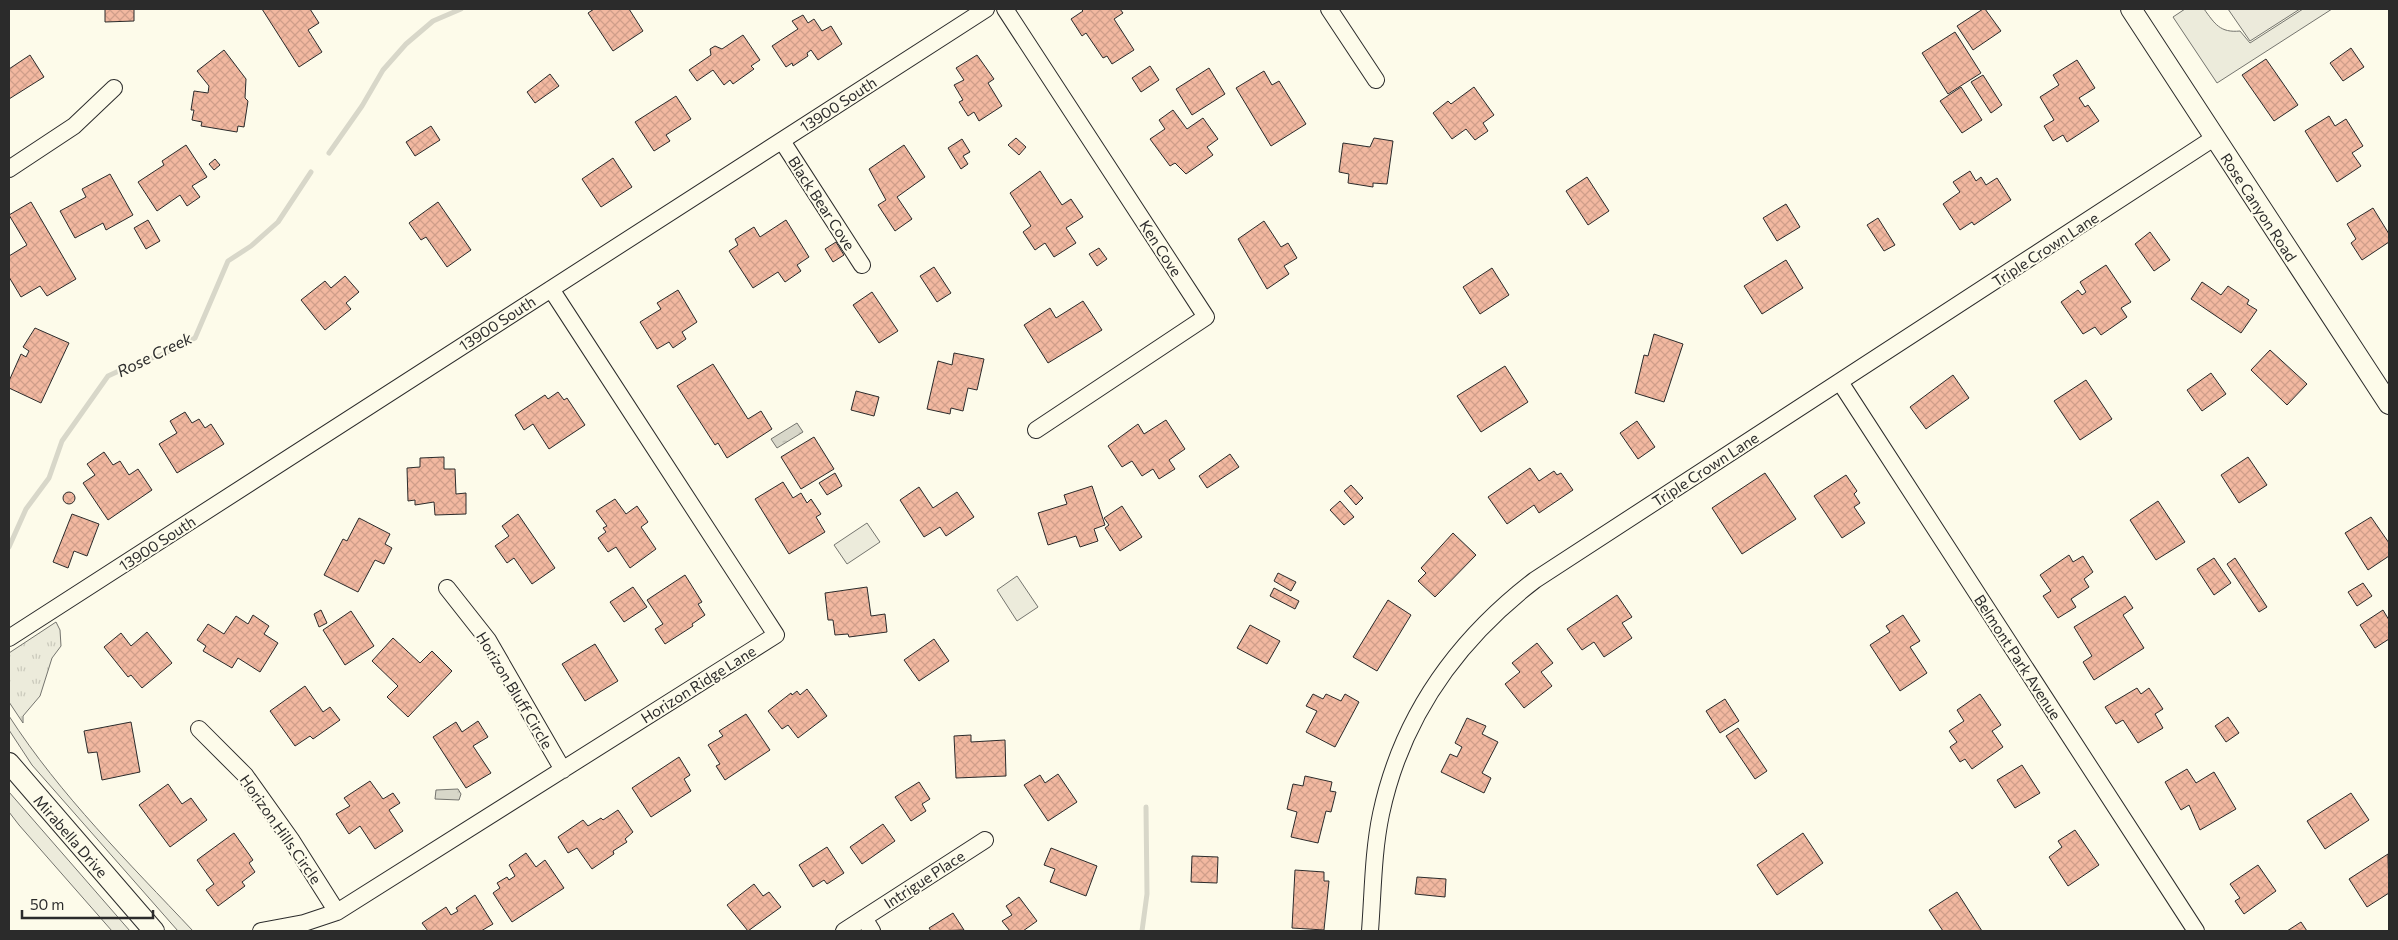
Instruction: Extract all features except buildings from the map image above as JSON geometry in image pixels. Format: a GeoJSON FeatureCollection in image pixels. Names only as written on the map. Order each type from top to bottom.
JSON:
{"type":"FeatureCollection","features":[{"type":"Feature","properties":{"kind":"street","name":"13900 South"},"geometry":{"type":"LineString","coordinates":[[9,638],[986,9]]}},
{"type":"Feature","properties":{"kind":"street","name":"Ken Cove"},"geometry":{"type":"LineString","coordinates":[[1005,9],[1206,317],[1036,430]]}},
{"type":"Feature","properties":{"kind":"street"},"geometry":{"type":"LineString","coordinates":[[1330,9],[1376,80]]}},
{"type":"Feature","properties":{"kind":"street","name":"Rose Canyon Road"},"geometry":{"type":"LineString","coordinates":[[2131,9],[2389,404]]}},
{"type":"Feature","properties":{"kind":"street"},"geometry":{"type":"LineString","coordinates":[[9,169],[74,126],[114,88]]}},
{"type":"Feature","properties":{"kind":"street","name":"Triple Crown Lane"},"geometry":{"type":"LineString","coordinates":[[1370,931],[1377,837],[1387,791],[1397,760],[1424,700],[1462,646],[1484,622],[1535,580],[2214,138]]}},
{"type":"Feature","properties":{"kind":"street","name":"Black Bear Cove"},"geometry":{"type":"LineString","coordinates":[[782,141],[862,265]]}},
{"type":"Feature","properties":{"kind":"street","name":"Horizon Ridge Lane"},"geometry":{"type":"LineString","coordinates":[[261,931],[304,923],[337,912],[776,634],[550,289]]}},
{"type":"Feature","properties":{"kind":"street","name":"Belmont Park Avenue"},"geometry":{"type":"LineString","coordinates":[[1840,382],[2196,931]]}},
{"type":"Feature","properties":{"kind":"street","name":"Horizon Bluff Circle"},"geometry":{"type":"LineString","coordinates":[[447,588],[488,640],[563,770]]}},
{"type":"Feature","properties":{"kind":"street","name":"Horizon Hills Circle"},"geometry":{"type":"LineString","coordinates":[[199,729],[245,775],[292,841],[337,912]]}},
{"type":"Feature","properties":{"kind":"street","name":"Mirabella Drive"},"geometry":{"type":"LineString","coordinates":[[9,762],[154,931]]}},
{"type":"Feature","properties":{"kind":"street","name":"Intrigue Place"},"geometry":{"type":"LineString","coordinates":[[844,931],[868,925],[985,840]]}},
{"type":"Feature","properties":{"kind":"green space"},"geometry":{"type":"Polygon","coordinates":[[[2185,9],[2204,9],[2211,19],[2223,29],[2227,31],[2240,31],[2250,43],[2303,9],[2332,9],[2217,83],[2173,17],[2185,9]]]}},
{"type":"Feature","properties":{"kind":"green space"},"geometry":{"type":"Polygon","coordinates":[[[867,523],[880,542],[847,564],[834,545],[867,523]]]}},
{"type":"Feature","properties":{"kind":"green space"},"geometry":{"type":"Polygon","coordinates":[[[1017,576],[1038,607],[1017,621],[997,590],[1017,576]]]}},
{"type":"Feature","properties":{"kind":"green space"},"geometry":{"type":"Polygon","coordinates":[[[56,622],[60,630],[61,646],[52,658],[40,696],[23,716],[23,723],[9,702],[9,653],[56,622]]]}},
{"type":"Feature","properties":{"kind":"green space"},"geometry":{"type":"Polygon","coordinates":[[[9,716],[50,773],[96,828],[193,931],[178,931],[32,765],[9,730],[9,716]]]}},
{"type":"Feature","properties":{"kind":"green space"},"geometry":{"type":"Polygon","coordinates":[[[9,792],[130,931],[112,931],[19,825],[9,812],[9,792]]]}},
{"type":"Feature","properties":{"kind":"shaded area"},"geometry":{"type":"Polygon","coordinates":[[[2228,9],[2300,9],[2250,41],[2228,9]]]}},
{"type":"Feature","properties":{"kind":"water"},"geometry":{"type":"Polygon","coordinates":[[[797,423],[803,432],[777,448],[771,439],[797,423]]]}},
{"type":"Feature","properties":{"kind":"water"},"geometry":{"type":"Polygon","coordinates":[[[458,789],[461,794],[459,800],[435,799],[436,790],[458,789]]]}},
{"type":"Feature","properties":{"kind":"waterway","name":"Rose Creek"},"geometry":{"type":"LineString","coordinates":[[329,153],[362,106],[383,70],[406,44],[433,21],[461,9]]}},
{"type":"Feature","properties":{"kind":"waterway","name":"Rose Creek"},"geometry":{"type":"LineString","coordinates":[[9,547],[26,509],[49,478],[62,441],[108,376],[134,364],[161,355],[195,338],[228,261],[251,246],[278,222],[311,172]]}},
{"type":"Feature","properties":{"kind":"waterway"},"geometry":{"type":"LineString","coordinates":[[1142,931],[1147,894],[1146,807]]}}]}
